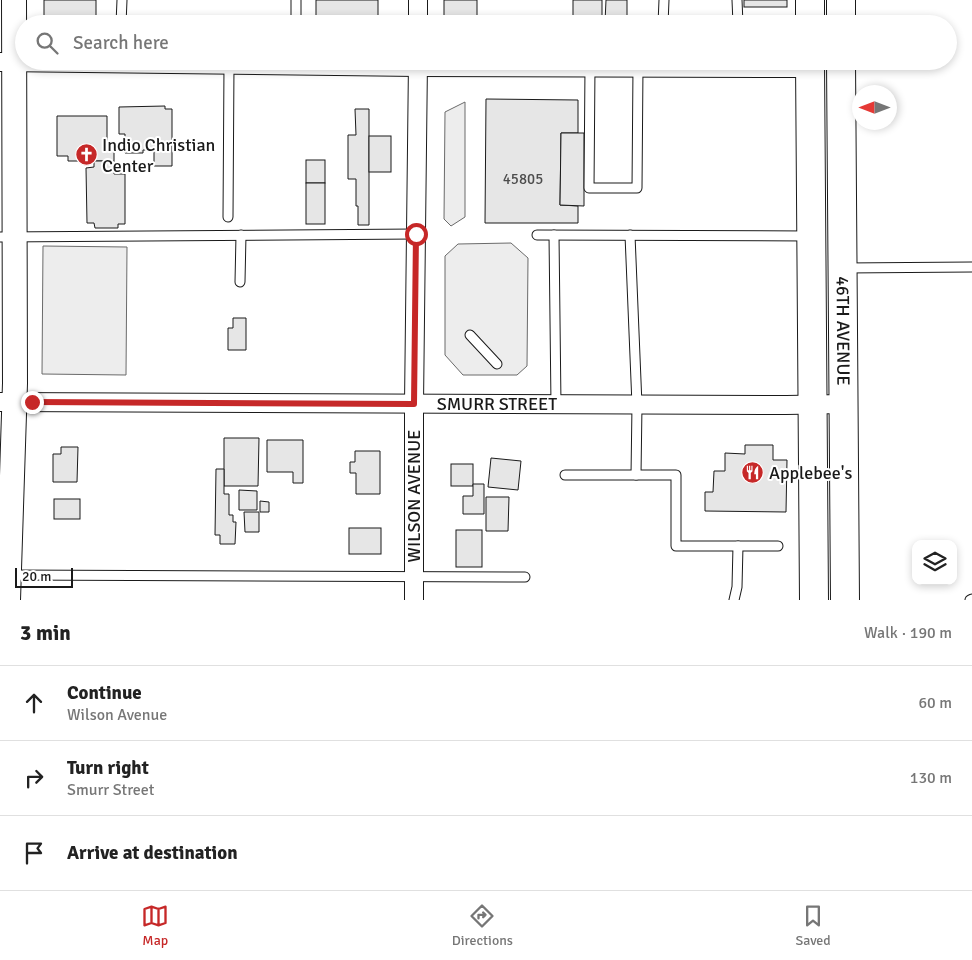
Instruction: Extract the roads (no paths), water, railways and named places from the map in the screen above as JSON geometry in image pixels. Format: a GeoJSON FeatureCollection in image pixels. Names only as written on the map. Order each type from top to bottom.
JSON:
{"type":"FeatureCollection","features":[{"type":"Feature","properties":{"kind":"main road"},"geometry":{"type":"LineString","coordinates":[[810,0],[810,15]]}},
{"type":"Feature","properties":{"kind":"main road"},"geometry":{"type":"LineString","coordinates":[[841,0],[841,15]]}},
{"type":"Feature","properties":{"kind":"main road","name":"46TH AVENUE"},"geometry":{"type":"LineString","coordinates":[[810,70],[814,600]]}},
{"type":"Feature","properties":{"kind":"main road","name":"46TH AVENUE"},"geometry":{"type":"LineString","coordinates":[[841,70],[845,600]]}},
{"type":"Feature","properties":{"kind":"street"},"geometry":{"type":"LineString","coordinates":[[8,600],[5,574],[7,62],[14,0]]}},
{"type":"Feature","properties":{"kind":"street"},"geometry":{"type":"LineString","coordinates":[[418,0],[418,15]]}},
{"type":"Feature","properties":{"kind":"street","name":"WILSON AVENUE"},"geometry":{"type":"LineString","coordinates":[[414,600],[418,70]]}},
{"type":"Feature","properties":{"kind":"street","name":"SMURR STREET"},"geometry":{"type":"LineString","coordinates":[[7,402],[812,406],[844,404]]}},
{"type":"Feature","properties":{"kind":"lane"},"geometry":{"type":"LineString","coordinates":[[121,15],[122,0]]}},
{"type":"Feature","properties":{"kind":"lane"},"geometry":{"type":"LineString","coordinates":[[296,0],[296,15]]}},
{"type":"Feature","properties":{"kind":"lane"},"geometry":{"type":"LineString","coordinates":[[664,0],[664,15]]}},
{"type":"Feature","properties":{"kind":"lane"},"geometry":{"type":"LineString","coordinates":[[737,0],[738,15]]}},
{"type":"Feature","properties":{"kind":"lane"},"geometry":{"type":"LineString","coordinates":[[228,217],[229,70]]}},
{"type":"Feature","properties":{"kind":"lane"},"geometry":{"type":"LineString","coordinates":[[590,70],[589,188],[637,188],[638,70]]}},
{"type":"Feature","properties":{"kind":"lane"},"geometry":{"type":"LineString","coordinates":[[7,237],[416,234]]}},
{"type":"Feature","properties":{"kind":"lane"},"geometry":{"type":"LineString","coordinates":[[240,282],[241,236]]}},
{"type":"Feature","properties":{"kind":"lane"},"geometry":{"type":"LineString","coordinates":[[537,236],[811,236]]}},
{"type":"Feature","properties":{"kind":"lane"},"geometry":{"type":"LineString","coordinates":[[554,236],[556,404]]}},
{"type":"Feature","properties":{"kind":"lane"},"geometry":{"type":"LineString","coordinates":[[630,236],[637,405],[636,475]]}},
{"type":"Feature","properties":{"kind":"lane"},"geometry":{"type":"LineString","coordinates":[[843,268],[972,267]]}},
{"type":"Feature","properties":{"kind":"lane"},"geometry":{"type":"LineString","coordinates":[[470,335],[497,364]]}},
{"type":"Feature","properties":{"kind":"lane"},"geometry":{"type":"LineString","coordinates":[[565,475],[676,475],[676,546],[778,546]]}},
{"type":"Feature","properties":{"kind":"lane"},"geometry":{"type":"LineString","coordinates":[[734,600],[737,587],[738,546]]}},
{"type":"Feature","properties":{"kind":"lane"},"geometry":{"type":"LineString","coordinates":[[5,574],[525,576]]}},
{"type":"Feature","properties":{"kind":"place","name":"Indio Christian Center"},"geometry":{"type":"Point","coordinates":[86,155]}},
{"type":"Feature","properties":{"kind":"place","name":"Applebee's"},"geometry":{"type":"Point","coordinates":[753,473]}}]}
